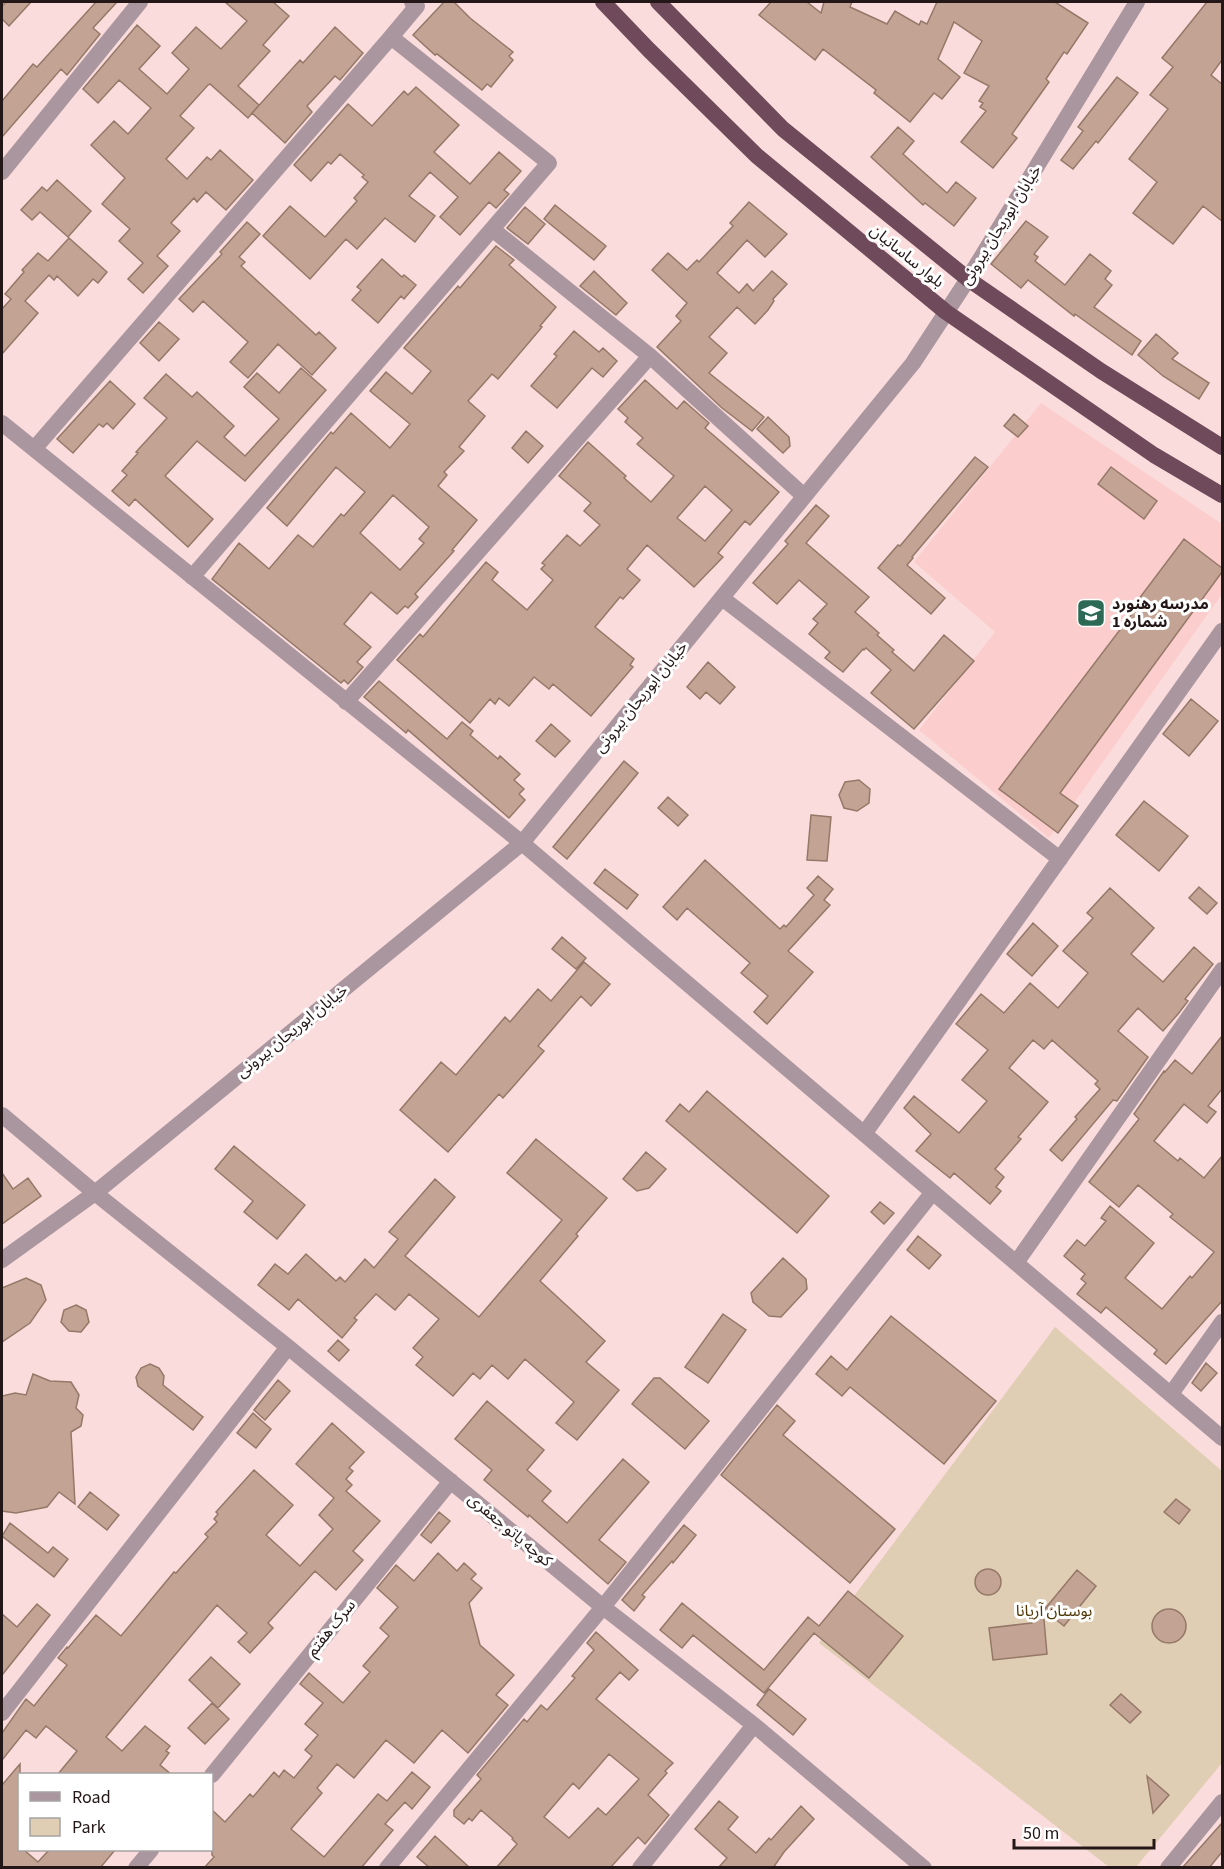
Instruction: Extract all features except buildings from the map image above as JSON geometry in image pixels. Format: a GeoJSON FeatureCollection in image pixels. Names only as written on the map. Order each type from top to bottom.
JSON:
{"type":"FeatureCollection","features":[{"type":"Feature","properties":{"kind":"highway","name":"بلوار ساسانیان"},"geometry":{"type":"LineString","coordinates":[[603,2],[757,156],[946,312],[1154,455],[1222,495]]}},
{"type":"Feature","properties":{"kind":"highway","name":"بلوار ساسانیان"},"geometry":{"type":"LineString","coordinates":[[658,2],[783,129],[968,279],[1101,371],[1222,447]]}},
{"type":"Feature","properties":{"kind":"street"},"geometry":{"type":"LineString","coordinates":[[2,171],[140,2]]}},
{"type":"Feature","properties":{"kind":"street"},"geometry":{"type":"LineString","coordinates":[[34,449],[391,37],[417,6],[412,2]]}},
{"type":"Feature","properties":{"kind":"street","name":"خیابان ابوریحان بیرونی"},"geometry":{"type":"LineString","coordinates":[[2,1260],[95,1193],[522,843],[913,363],[968,279],[1137,2]]}},
{"type":"Feature","properties":{"kind":"street"},"geometry":{"type":"LineString","coordinates":[[192,577],[549,163],[391,37]]}},
{"type":"Feature","properties":{"kind":"street"},"geometry":{"type":"LineString","coordinates":[[492,229],[650,356],[804,496]]}},
{"type":"Feature","properties":{"kind":"street"},"geometry":{"type":"LineString","coordinates":[[346,702],[650,356]]}},
{"type":"Feature","properties":{"kind":"street"},"geometry":{"type":"LineString","coordinates":[[2,423],[522,843],[1222,1438]]}},
{"type":"Feature","properties":{"kind":"street"},"geometry":{"type":"LineString","coordinates":[[722,598],[1060,859]]}},
{"type":"Feature","properties":{"kind":"street"},"geometry":{"type":"LineString","coordinates":[[864,1134],[1222,631]]}},
{"type":"Feature","properties":{"kind":"street"},"geometry":{"type":"LineString","coordinates":[[1016,1263],[1222,970]]}},
{"type":"Feature","properties":{"kind":"street","name":"کوچه پاتو جعفری"},"geometry":{"type":"LineString","coordinates":[[2,1115],[603,1607],[754,1725],[912,1864]]}},
{"type":"Feature","properties":{"kind":"street"},"geometry":{"type":"LineString","coordinates":[[387,1868],[603,1607],[933,1192]]}},
{"type":"Feature","properties":{"kind":"street"},"geometry":{"type":"LineString","coordinates":[[1171,1394],[1222,1322]]}},
{"type":"Feature","properties":{"kind":"street"},"geometry":{"type":"LineString","coordinates":[[2,1713],[288,1347]]}},
{"type":"Feature","properties":{"kind":"street","name":"سرک هفتم"},"geometry":{"type":"LineString","coordinates":[[213,1774],[451,1481]]}},
{"type":"Feature","properties":{"kind":"street"},"geometry":{"type":"LineString","coordinates":[[640,1868],[754,1725]]}},
{"type":"Feature","properties":{"kind":"street"},"geometry":{"type":"LineString","coordinates":[[1168,1868],[1222,1802]]}},
{"type":"Feature","properties":{"kind":"street"},"geometry":{"type":"LineString","coordinates":[[136,1868],[150,1851]]}},
{"type":"Feature","properties":{"kind":"shaded area","name":"مدرسه رهنورد شماره 1"},"geometry":{"type":"Polygon","coordinates":[[[1041,403],[1222,524],[1222,594],[1049,838],[919,730],[995,632],[914,562],[1041,403]]]}},
{"type":"Feature","properties":{"kind":"green space","name":"بوستان آریانا"},"geometry":{"type":"Polygon","coordinates":[[[1055,1327],[1222,1471],[1222,1763],[1136,1867],[1109,1867],[819,1643],[1055,1327]]]}},
{"type":"Feature","properties":{"kind":"place","name":"مدرسه رهنورد شماره 1"},"geometry":{"type":"Point","coordinates":[1091,613]}}]}
